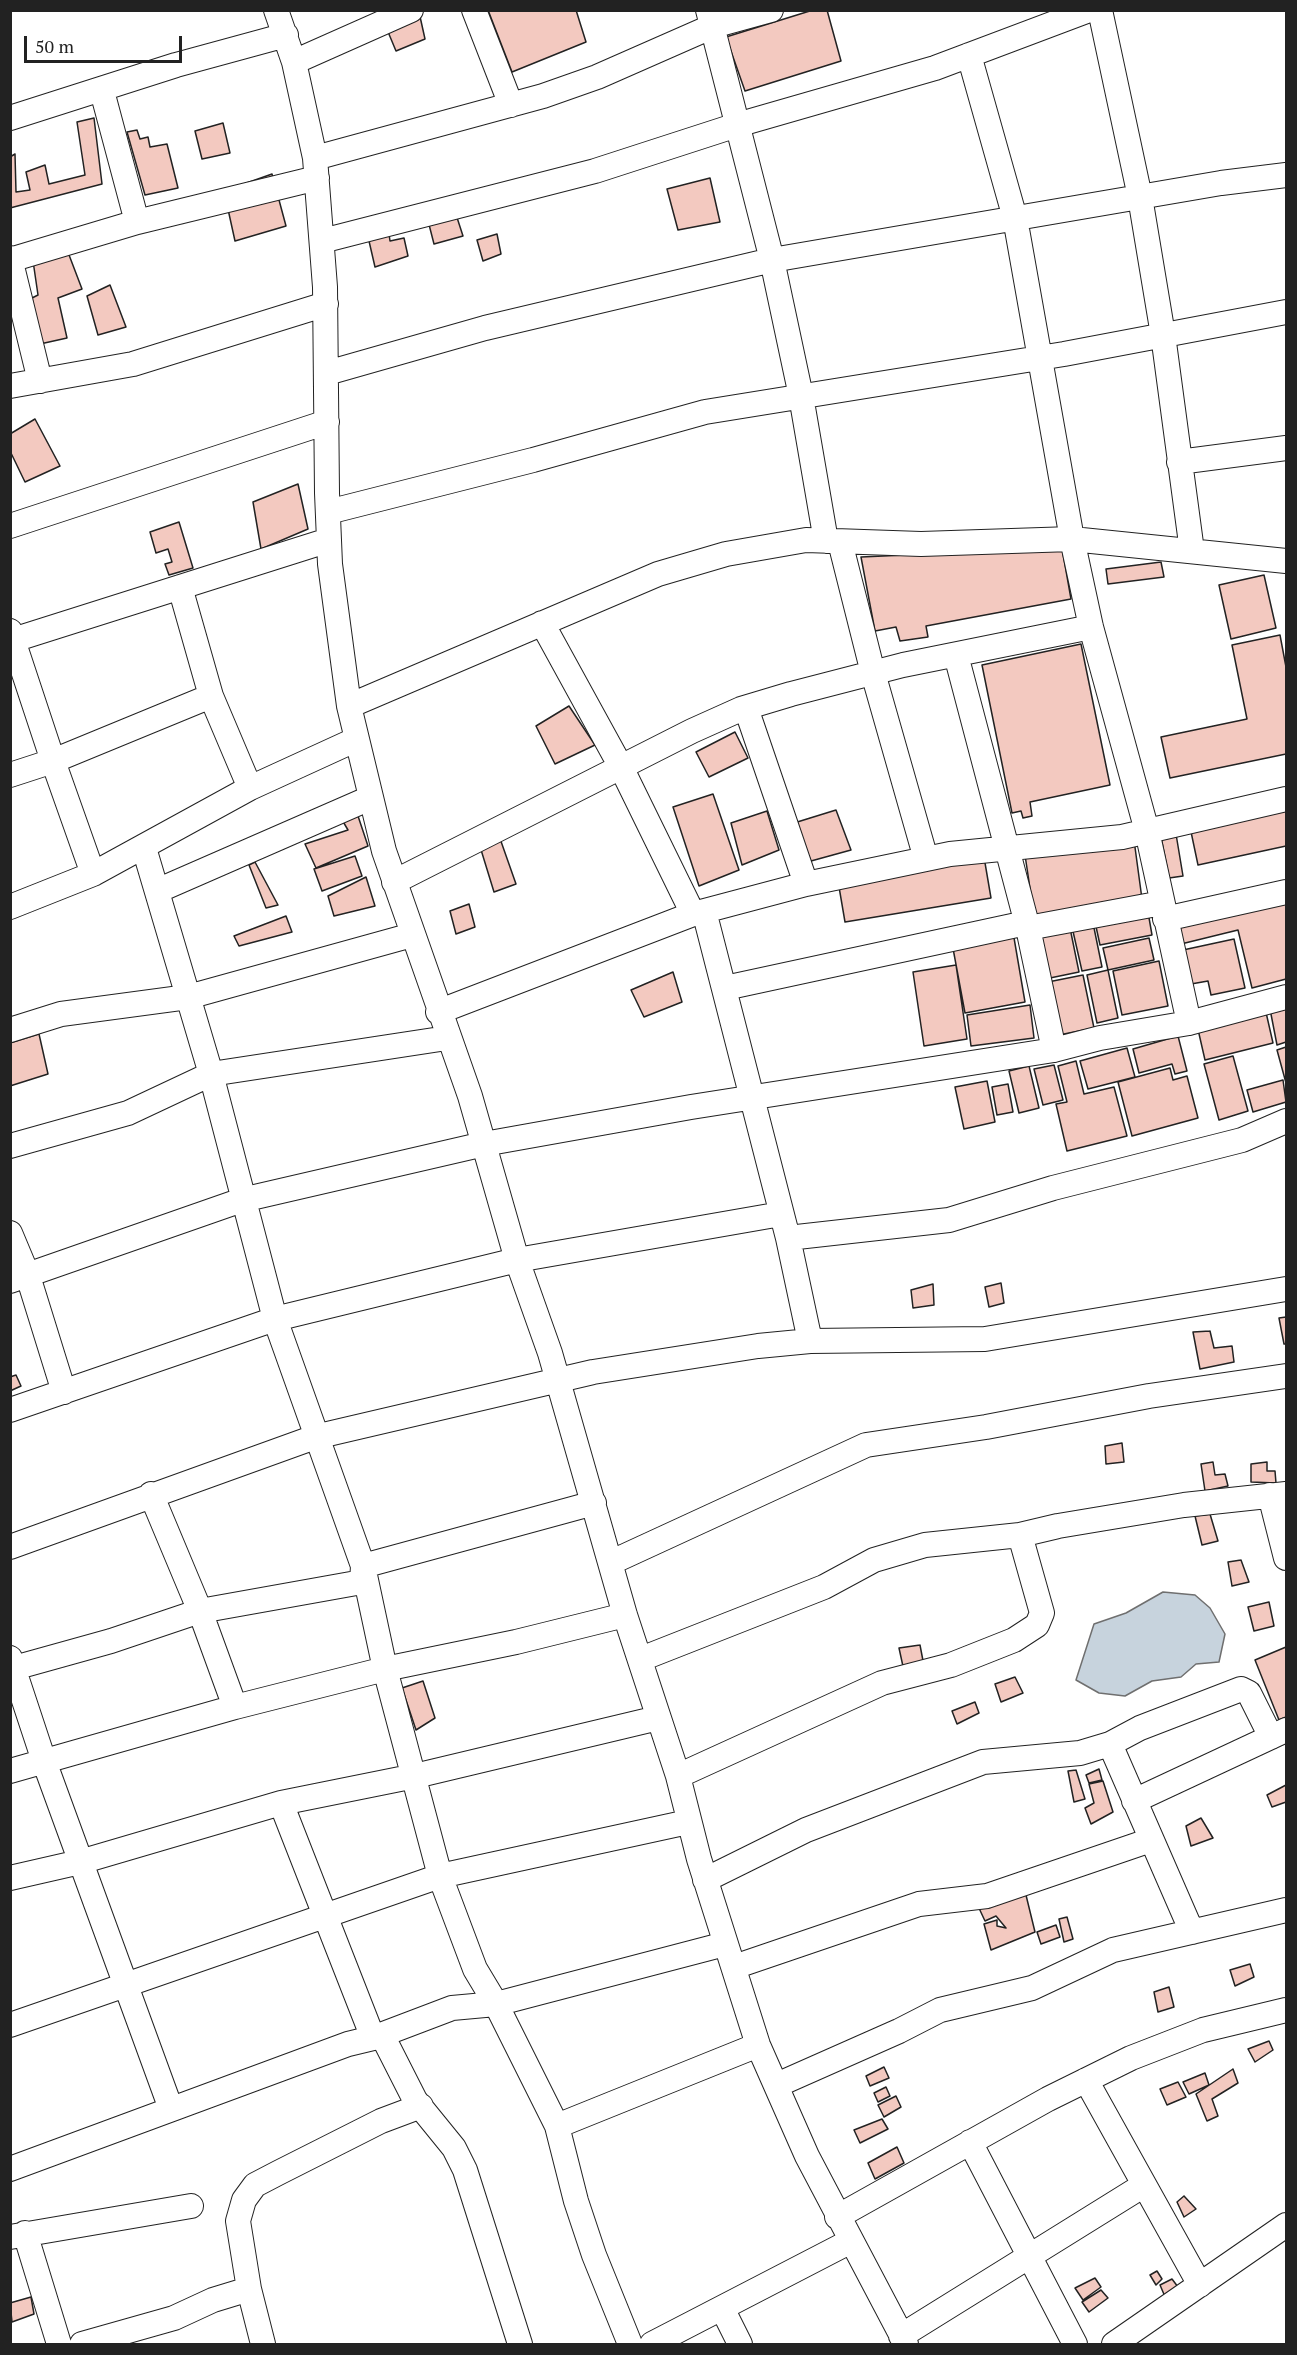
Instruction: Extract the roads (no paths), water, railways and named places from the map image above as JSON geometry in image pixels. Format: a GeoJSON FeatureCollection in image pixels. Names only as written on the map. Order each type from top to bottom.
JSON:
{"type":"FeatureCollection","features":[{"type":"Feature","properties":{"kind":"street"},"geometry":{"type":"LineString","coordinates":[[276,10],[294,62],[316,168],[326,304],[329,540],[350,706],[370,798],[394,882],[447,1038],[470,1096],[517,1260],[558,1380],[612,1562],[625,1615],[678,1776],[688,1822],[705,1880],[758,2045],[777,2085],[789,2119],[837,2217],[904,2340],[1029,2255],[1144,2185]]}},
{"type":"Feature","properties":{"kind":"street"},"geometry":{"type":"LineString","coordinates":[[294,62],[411,10]]}},
{"type":"Feature","properties":{"kind":"street"},"geometry":{"type":"LineString","coordinates":[[474,10],[511,105]]}},
{"type":"Feature","properties":{"kind":"street"},"geometry":{"type":"LineString","coordinates":[[40,381],[11,260],[316,168],[597,77],[710,18],[771,10]]}},
{"type":"Feature","properties":{"kind":"street"},"geometry":{"type":"LineString","coordinates":[[322,242],[595,171],[737,125],[935,68],[969,55],[1034,20],[1089,10]]}},
{"type":"Feature","properties":{"kind":"street"},"geometry":{"type":"LineString","coordinates":[[1100,10],[1140,197],[1163,335],[1192,551]]}},
{"type":"Feature","properties":{"kind":"street"},"geometry":{"type":"LineString","coordinates":[[710,18],[772,260],[833,541],[926,859]]}},
{"type":"Feature","properties":{"kind":"street"},"geometry":{"type":"LineString","coordinates":[[10,118],[102,91],[176,65],[286,35]]}},
{"type":"Feature","properties":{"kind":"street"},"geometry":{"type":"LineString","coordinates":[[969,55],[1015,218],[1072,539],[1091,627],[1147,831],[1189,1023]]}},
{"type":"Feature","properties":{"kind":"street"},"geometry":{"type":"LineString","coordinates":[[102,91],[137,222]]}},
{"type":"Feature","properties":{"kind":"street"},"geometry":{"type":"LineString","coordinates":[[327,373],[485,328],[772,260],[1140,197],[1287,175]]}},
{"type":"Feature","properties":{"kind":"street"},"geometry":{"type":"LineString","coordinates":[[10,386],[133,364],[326,304]]}},
{"type":"Feature","properties":{"kind":"street"},"geometry":{"type":"LineString","coordinates":[[328,512],[533,460],[705,412],[1041,358],[1287,312]]}},
{"type":"Feature","properties":{"kind":"street"},"geometry":{"type":"LineString","coordinates":[[10,526],[327,422]]}},
{"type":"Feature","properties":{"kind":"street"},"geometry":{"type":"LineString","coordinates":[[1179,462],[1287,448]]}},
{"type":"Feature","properties":{"kind":"street"},"geometry":{"type":"LineString","coordinates":[[350,706],[658,574],[726,554],[806,540],[921,544],[1072,539],[1192,551],[1285,566]]}},
{"type":"Feature","properties":{"kind":"street"},"geometry":{"type":"LineString","coordinates":[[93,874],[52,761],[12,637],[329,540]]}},
{"type":"Feature","properties":{"kind":"street"},"geometry":{"type":"LineString","coordinates":[[180,587],[211,696],[250,788]]}},
{"type":"Feature","properties":{"kind":"street"},"geometry":{"type":"LineString","coordinates":[[542,623],[699,913],[724,988],[750,1099],[788,1238],[810,1341]]}},
{"type":"Feature","properties":{"kind":"street"},"geometry":{"type":"LineString","coordinates":[[394,882],[692,731],[746,708],[873,673],[1091,627]]}},
{"type":"Feature","properties":{"kind":"street"},"geometry":{"type":"LineString","coordinates":[[956,655],[1027,926],[1054,1050]]}},
{"type":"Feature","properties":{"kind":"street"},"geometry":{"type":"LineString","coordinates":[[10,775],[52,761],[211,696]]}},
{"type":"Feature","properties":{"kind":"street"},"geometry":{"type":"LineString","coordinates":[[746,708],[806,884]]}},
{"type":"Feature","properties":{"kind":"street"},"geometry":{"type":"LineString","coordinates":[[10,907],[93,874],[250,788],[357,739]]}},
{"type":"Feature","properties":{"kind":"street"},"geometry":{"type":"LineString","coordinates":[[158,891],[370,798]]}},
{"type":"Feature","properties":{"kind":"street"},"geometry":{"type":"LineString","coordinates":[[438,1012],[699,913],[806,884],[926,859],[1006,848],[1122,837],[1287,799]]}},
{"type":"Feature","properties":{"kind":"street"},"geometry":{"type":"LineString","coordinates":[[144,848],[211,1074],[242,1200],[275,1319],[315,1437],[363,1566],[385,1669],[441,1876],[475,1969],[496,2004],[557,2126],[576,2201],[594,2255],[630,2344]]}},
{"type":"Feature","properties":{"kind":"street"},"geometry":{"type":"LineString","coordinates":[[724,988],[1027,926],[1163,911],[1287,892]]}},
{"type":"Feature","properties":{"kind":"street"},"geometry":{"type":"LineString","coordinates":[[10,1030],[61,1014],[188,997],[412,935]]}},
{"type":"Feature","properties":{"kind":"street"},"geometry":{"type":"LineString","coordinates":[[19,1278],[242,1200],[484,1144],[691,1107],[1054,1050],[1100,1038],[1189,1023],[1287,997]]}},
{"type":"Feature","properties":{"kind":"street"},"geometry":{"type":"LineString","coordinates":[[10,1146],[128,1113],[211,1074],[447,1038]]}},
{"type":"Feature","properties":{"kind":"street"},"geometry":{"type":"LineString","coordinates":[[788,1238],[949,1220],[1053,1188],[1242,1140],[1287,1121]]}},
{"type":"Feature","properties":{"kind":"street"},"geometry":{"type":"LineString","coordinates":[[10,1410],[275,1319],[517,1260],[781,1214]]}},
{"type":"Feature","properties":{"kind":"street"},"geometry":{"type":"LineString","coordinates":[[10,1233],[19,1278],[64,1392]]}},
{"type":"Feature","properties":{"kind":"street"},"geometry":{"type":"LineString","coordinates":[[10,1547],[151,1494],[315,1437],[593,1372],[758,1346],[810,1341],[985,1339],[1287,1289]]}},
{"type":"Feature","properties":{"kind":"street"},"geometry":{"type":"LineString","coordinates":[[612,1562],[866,1445],[986,1427],[1149,1396],[1287,1376]]}},
{"type":"Feature","properties":{"kind":"street"},"geometry":{"type":"LineString","coordinates":[[151,1494],[200,1611],[236,1707]]}},
{"type":"Feature","properties":{"kind":"street"},"geometry":{"type":"LineString","coordinates":[[641,1659],[824,1587],[874,1560],[925,1545],[1020,1535],[1058,1526],[1184,1505],[1278,1494],[1287,1558]]}},
{"type":"Feature","properties":{"kind":"street"},"geometry":{"type":"LineString","coordinates":[[363,1566],[594,1503]]}},
{"type":"Feature","properties":{"kind":"street"},"geometry":{"type":"LineString","coordinates":[[678,1776],[882,1683],[951,1665],[1014,1640],[1037,1625],[1042,1613],[1020,1535]]}},
{"type":"Feature","properties":{"kind":"street"},"geometry":{"type":"LineString","coordinates":[[171,2109],[80,1862],[12,1663],[111,1641],[200,1611],[362,1582],[363,1566]]}},
{"type":"Feature","properties":{"kind":"street"},"geometry":{"type":"LineString","coordinates":[[10,1771],[236,1707],[385,1669],[516,1642],[625,1615]]}},
{"type":"Feature","properties":{"kind":"street"},"geometry":{"type":"LineString","coordinates":[[705,1880],[806,1830],[983,1762],[1080,1753],[1110,1744],[1140,1728],[1241,1689],[1249,1693],[1279,1734],[1134,1802]]}},
{"type":"Feature","properties":{"kind":"street"},"geometry":{"type":"LineString","coordinates":[[10,1878],[80,1862],[281,1803],[415,1776],[658,1718]]}},
{"type":"Feature","properties":{"kind":"street"},"geometry":{"type":"LineString","coordinates":[[1110,1744],[1192,1932]]}},
{"type":"Feature","properties":{"kind":"street"},"geometry":{"type":"LineString","coordinates":[[281,1803],[325,1917],[377,2036],[421,2106],[454,2148],[465,2170],[520,2344]]}},
{"type":"Feature","properties":{"kind":"street"},"geometry":{"type":"LineString","coordinates":[[10,2025],[441,1876],[688,1822]]}},
{"type":"Feature","properties":{"kind":"street"},"geometry":{"type":"LineString","coordinates":[[734,1966],[918,1904],[987,1896],[1151,1840]]}},
{"type":"Feature","properties":{"kind":"street"},"geometry":{"type":"LineString","coordinates":[[777,2085],[899,2031],[940,2010],[1032,1988],[1113,1950],[1287,1910]]}},
{"type":"Feature","properties":{"kind":"street"},"geometry":{"type":"LineString","coordinates":[[10,2169],[452,2008],[496,2004],[725,1944]]}},
{"type":"Feature","properties":{"kind":"street"},"geometry":{"type":"LineString","coordinates":[[837,2217],[970,2142],[1131,2058],[1203,2030],[1287,2010]]}},
{"type":"Feature","properties":{"kind":"street"},"geometry":{"type":"LineString","coordinates":[[557,2126],[758,2045]]}},
{"type":"Feature","properties":{"kind":"street"},"geometry":{"type":"LineString","coordinates":[[1086,2080],[1200,2285]]}},
{"type":"Feature","properties":{"kind":"street"},"geometry":{"type":"LineString","coordinates":[[263,2344],[249,2289],[238,2222],[244,2200],[255,2185],[350,2136],[421,2106]]}},
{"type":"Feature","properties":{"kind":"street"},"geometry":{"type":"LineString","coordinates":[[970,2142],[1075,2344]]}},
{"type":"Feature","properties":{"kind":"street"},"geometry":{"type":"LineString","coordinates":[[59,2344],[18,2235],[191,2206]]}},
{"type":"Feature","properties":{"kind":"street"},"geometry":{"type":"LineString","coordinates":[[1113,2344],[1287,2225]]}},
{"type":"Feature","properties":{"kind":"street"},"geometry":{"type":"LineString","coordinates":[[652,2344],[851,2241]]}},
{"type":"Feature","properties":{"kind":"street"},"geometry":{"type":"LineString","coordinates":[[82,2344],[174,2318],[213,2300],[249,2289]]}},
{"type":"Feature","properties":{"kind":"street"},"geometry":{"type":"LineString","coordinates":[[722,2308],[740,2344]]}}]}
